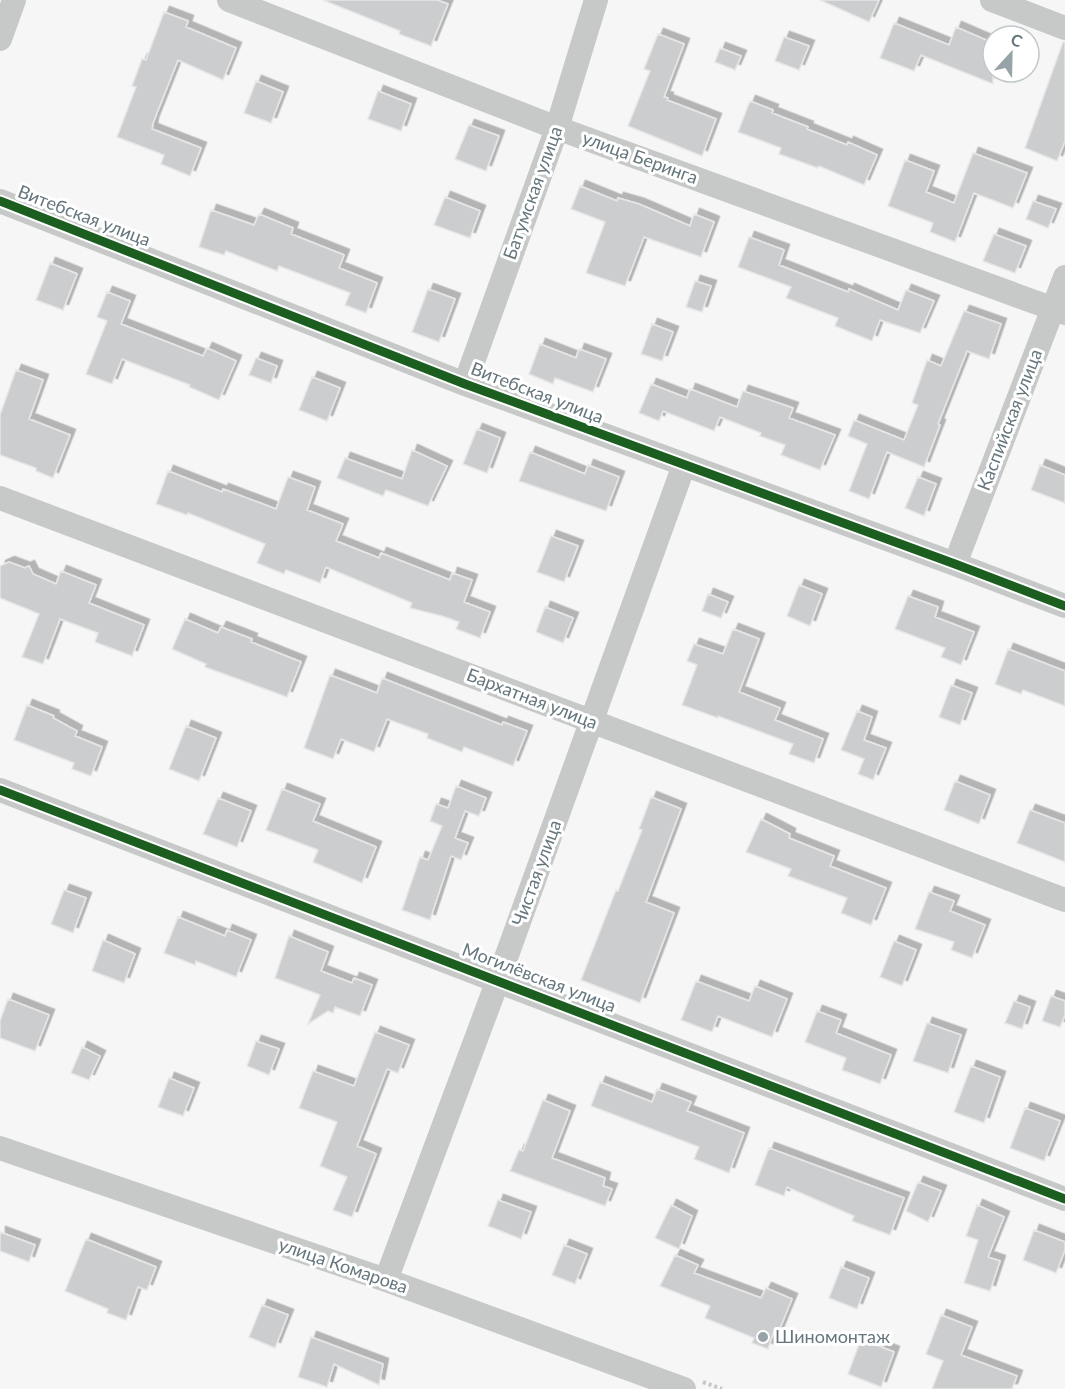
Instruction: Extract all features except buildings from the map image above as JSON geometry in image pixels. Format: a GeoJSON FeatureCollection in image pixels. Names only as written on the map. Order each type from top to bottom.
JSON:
{"type":"FeatureCollection","features":[{"type":"Feature","properties":{"kind":"street"},"geometry":{"type":"LineString","coordinates":[[0,39],[14,0]]}},
{"type":"Feature","properties":{"kind":"street","name":"улица Беринга"},"geometry":{"type":"LineString","coordinates":[[229,0],[557,129],[1059,311]]}},
{"type":"Feature","properties":{"kind":"street","name":"Батумская улица"},"geometry":{"type":"LineString","coordinates":[[465,384],[557,129],[596,0]]}},
{"type":"Feature","properties":{"kind":"street"},"geometry":{"type":"LineString","coordinates":[[993,0],[1065,28]]}},
{"type":"Feature","properties":{"kind":"street","name":"Витебская улица"},"geometry":{"type":"LineString","coordinates":[[0,201],[465,384],[1065,606]]}},
{"type":"Feature","properties":{"kind":"street","name":"Каспийская улица"},"geometry":{"type":"LineString","coordinates":[[955,564],[1059,311],[1065,277]]}},
{"type":"Feature","properties":{"kind":"street","name":"Чистая улица"},"geometry":{"type":"LineString","coordinates":[[386,1280],[498,980],[684,465]]}},
{"type":"Feature","properties":{"kind":"street","name":"Бархатная улица"},"geometry":{"type":"LineString","coordinates":[[0,498],[1065,900]]}},
{"type":"Feature","properties":{"kind":"street","name":"Могилёвская улица"},"geometry":{"type":"LineString","coordinates":[[0,790],[1065,1198]]}},
{"type":"Feature","properties":{"kind":"street","name":"улица Комарова"},"geometry":{"type":"LineString","coordinates":[[0,1148],[386,1280],[684,1389]]}},
{"type":"Feature","properties":{"kind":"cycle path"},"geometry":{"type":"LineString","coordinates":[[0,201],[465,384],[1065,606]]}},
{"type":"Feature","properties":{"kind":"cycle path"},"geometry":{"type":"LineString","coordinates":[[0,790],[1065,1199]]}},
{"type":"Feature","properties":{"kind":"place","name":"Шиномонтаж"},"geometry":{"type":"Point","coordinates":[763,1337]}}]}
